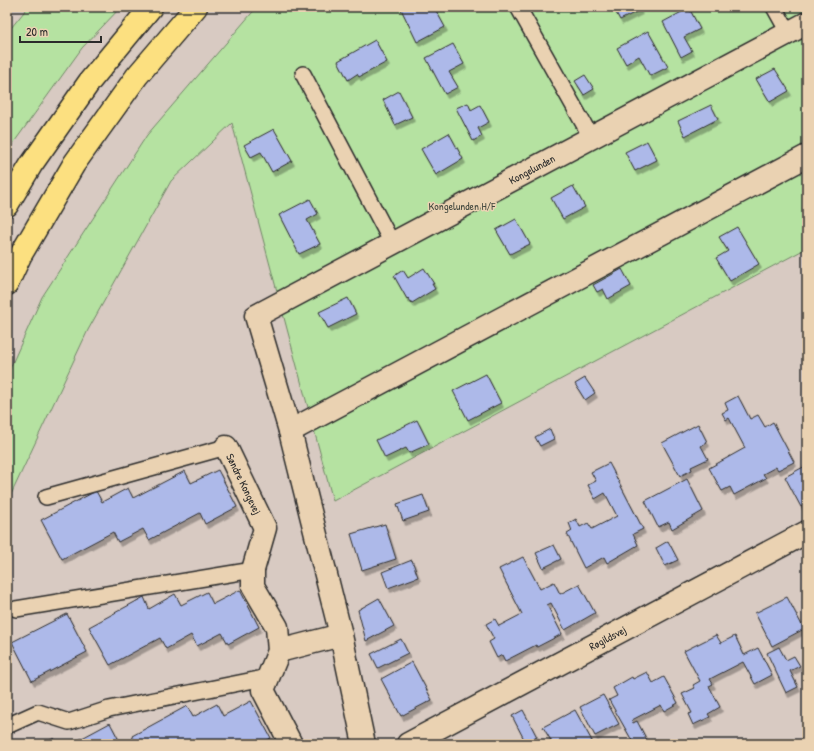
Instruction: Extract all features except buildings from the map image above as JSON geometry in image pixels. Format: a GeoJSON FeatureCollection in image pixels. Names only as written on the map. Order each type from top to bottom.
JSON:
{"type":"FeatureCollection","features":[{"type":"Feature","properties":{"kind":"highway"},"geometry":{"type":"LineString","coordinates":[[7,205],[31,165],[90,81],[151,7]]}},
{"type":"Feature","properties":{"kind":"highway"},"geometry":{"type":"LineString","coordinates":[[7,284],[20,256],[74,164],[137,76],[196,7]]}},
{"type":"Feature","properties":{"kind":"street","name":"Kongelunden"},"geometry":{"type":"LineString","coordinates":[[290,431],[256,316],[798,28]]}},
{"type":"Feature","properties":{"kind":"street"},"geometry":{"type":"LineString","coordinates":[[364,744],[341,635],[290,431],[807,156]]}},
{"type":"Feature","properties":{"kind":"street","name":"Søndre Kongevej"},"geometry":{"type":"LineString","coordinates":[[226,447],[265,528],[253,570],[253,586],[277,627],[279,651],[263,690],[291,744]]}},
{"type":"Feature","properties":{"kind":"street","name":"Røgildsvej"},"geometry":{"type":"LineString","coordinates":[[408,744],[807,532]]}},
{"type":"Feature","properties":{"kind":"street"},"geometry":{"type":"LineString","coordinates":[[279,651],[341,635]]}},
{"type":"Feature","properties":{"kind":"lane"},"geometry":{"type":"LineString","coordinates":[[518,7],[591,137]]}},
{"type":"Feature","properties":{"kind":"lane"},"geometry":{"type":"LineString","coordinates":[[774,7],[798,28]]}},
{"type":"Feature","properties":{"kind":"lane"},"geometry":{"type":"LineString","coordinates":[[303,74],[392,243]]}},
{"type":"Feature","properties":{"kind":"lane","name":"Søndre Kongevej"},"geometry":{"type":"LineString","coordinates":[[46,497],[226,447]]}},
{"type":"Feature","properties":{"kind":"lane"},"geometry":{"type":"LineString","coordinates":[[16,609],[253,570]]}},
{"type":"Feature","properties":{"kind":"lane"},"geometry":{"type":"LineString","coordinates":[[7,726],[38,712],[69,722],[109,709],[269,677]]}},
{"type":"Feature","properties":{"kind":"green space"},"geometry":{"type":"Polygon","coordinates":[[[28,7],[121,7],[82,48],[7,152],[7,33],[28,7]]]}},
{"type":"Feature","properties":{"kind":"green space","name":"Kongelunden H/F"},"geometry":{"type":"Polygon","coordinates":[[[257,7],[807,7],[807,248],[333,501],[232,123],[171,181],[88,330],[7,503],[7,375],[42,297],[147,135],[257,7]]]}}]}
